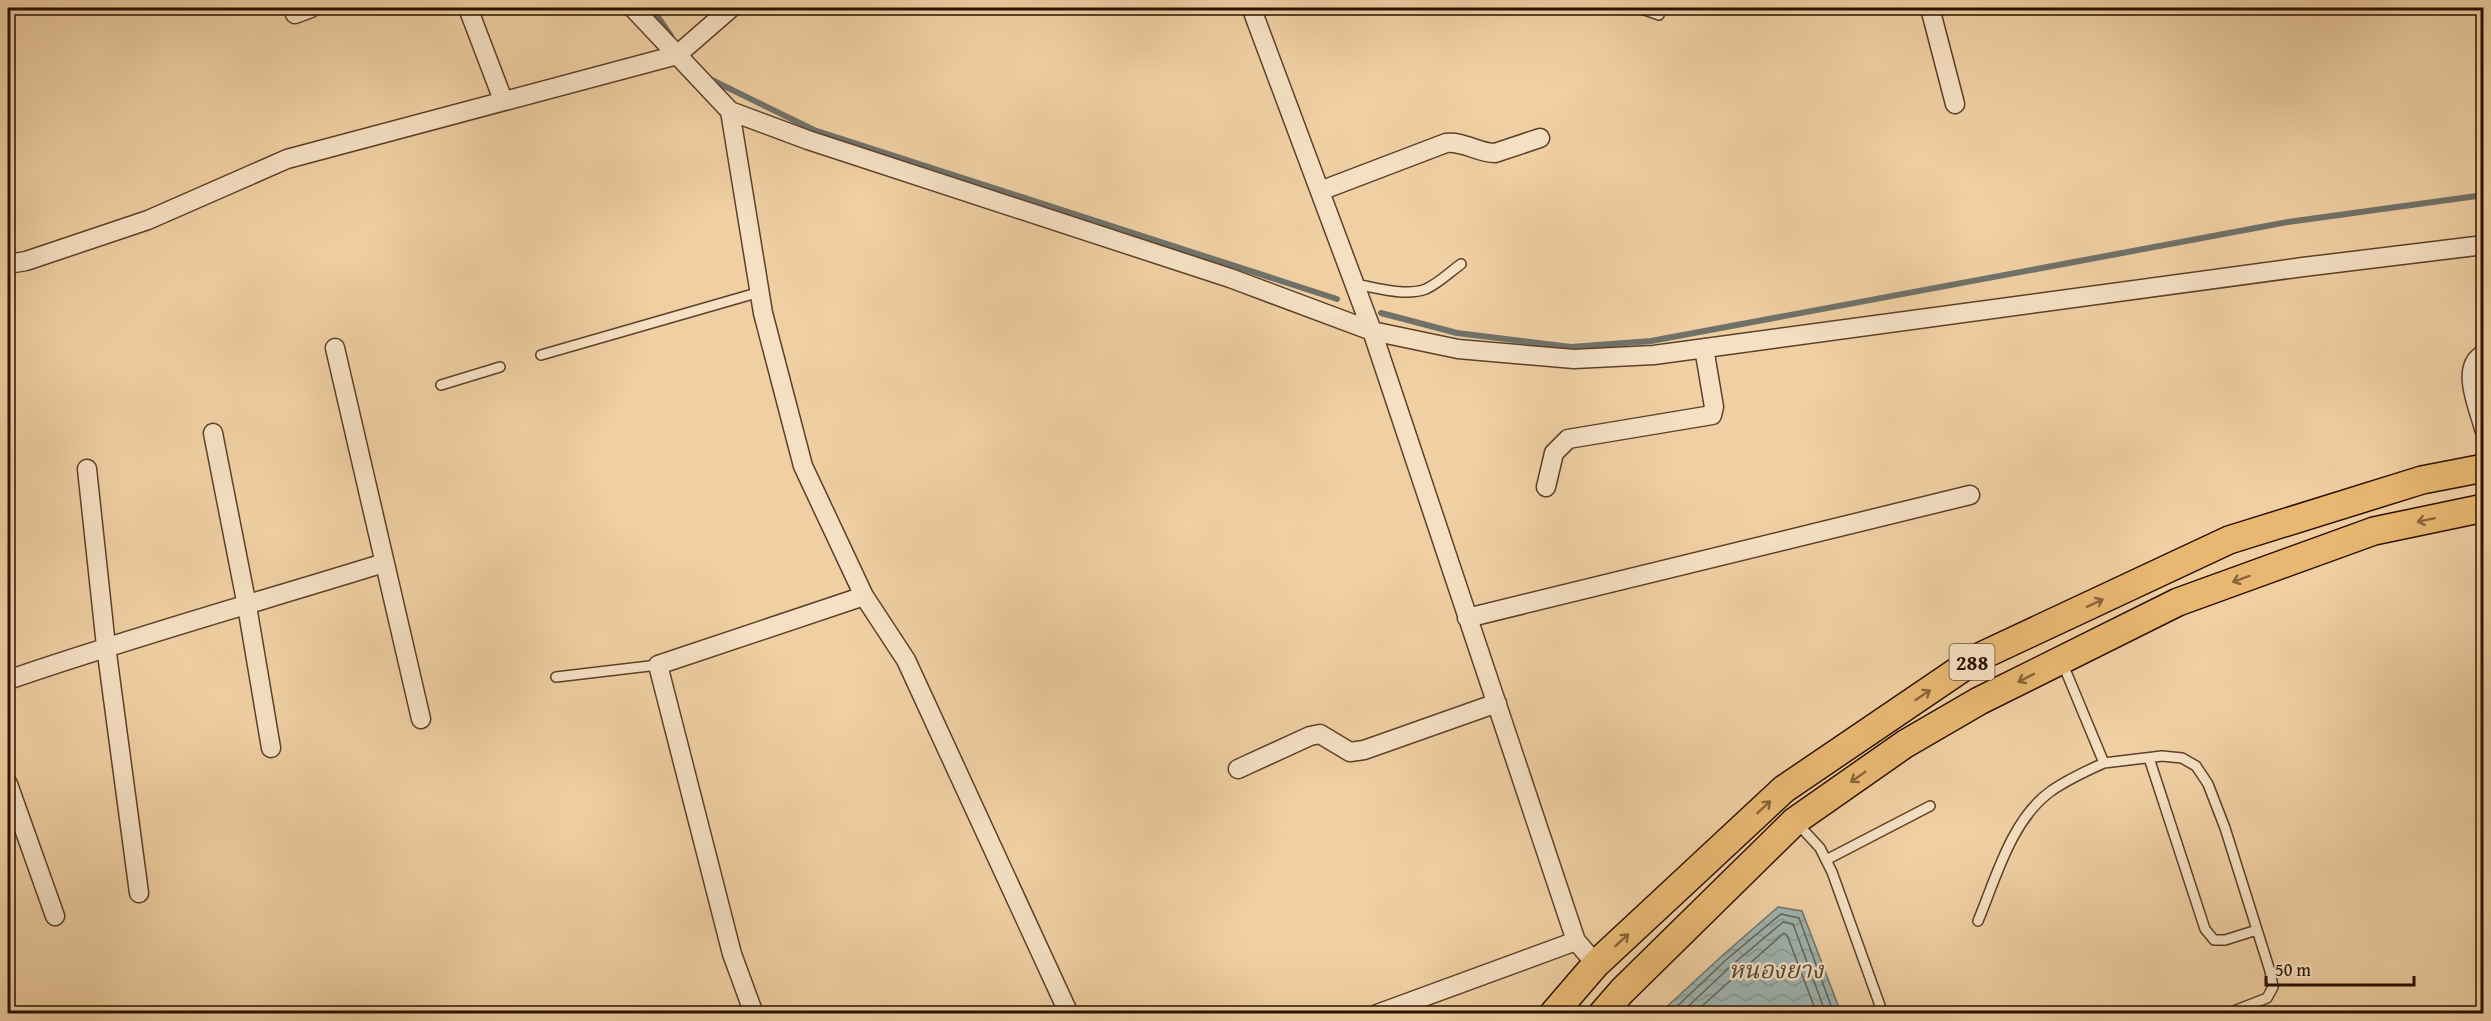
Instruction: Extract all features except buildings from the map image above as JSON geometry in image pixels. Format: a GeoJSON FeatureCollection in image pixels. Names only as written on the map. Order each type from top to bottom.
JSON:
{"type":"FeatureCollection","features":[{"type":"Feature","properties":{"kind":"main road","name":"288"},"geometry":{"type":"LineString","coordinates":[[1554,1014],[1596,964],[1784,789],[1977,658],[2229,540],[2422,480],[2484,468]]}},
{"type":"Feature","properties":{"kind":"main road","name":"288"},"geometry":{"type":"LineString","coordinates":[[1602,1014],[1622,991],[1795,821],[1905,744],[1979,701],[2178,602],[2374,531],[2484,508]]}},
{"type":"Feature","properties":{"kind":"street"},"geometry":{"type":"LineString","coordinates":[[468,8],[503,100]]}},
{"type":"Feature","properties":{"kind":"street"},"geometry":{"type":"LineString","coordinates":[[633,8],[730,111],[808,140],[1230,278],[1372,331],[1458,349],[1574,359],[1654,355],[2303,267],[2484,245]]}},
{"type":"Feature","properties":{"kind":"street"},"geometry":{"type":"LineString","coordinates":[[8,264],[26,261],[148,220],[287,159],[677,55],[731,8]]}},
{"type":"Feature","properties":{"kind":"street"},"geometry":{"type":"LineString","coordinates":[[1930,8],[1955,104]]}},
{"type":"Feature","properties":{"kind":"street"},"geometry":{"type":"LineString","coordinates":[[1251,10],[1372,331],[1576,941],[1596,964]]}},
{"type":"Feature","properties":{"kind":"street"},"geometry":{"type":"LineString","coordinates":[[730,111],[763,313],[804,466],[864,596],[906,660],[1069,1014]]}},
{"type":"Feature","properties":{"kind":"street"},"geometry":{"type":"LineString","coordinates":[[1320,191],[1446,143],[1461,143],[1488,153],[1495,153],[1540,138]]}},
{"type":"Feature","properties":{"kind":"street"},"geometry":{"type":"LineString","coordinates":[[335,348],[421,719]]}},
{"type":"Feature","properties":{"kind":"street"},"geometry":{"type":"LineString","coordinates":[[1546,487],[1554,453],[1568,439],[1712,415],[1714,407],[1704,348]]}},
{"type":"Feature","properties":{"kind":"street"},"geometry":{"type":"LineString","coordinates":[[2484,354],[2475,360],[2471,372],[2484,429]]}},
{"type":"Feature","properties":{"kind":"street"},"geometry":{"type":"LineString","coordinates":[[213,433],[247,606],[271,748]]}},
{"type":"Feature","properties":{"kind":"street"},"geometry":{"type":"LineString","coordinates":[[87,469],[106,646],[139,893]]}},
{"type":"Feature","properties":{"kind":"street"},"geometry":{"type":"LineString","coordinates":[[1467,618],[1970,495]]}},
{"type":"Feature","properties":{"kind":"street"},"geometry":{"type":"LineString","coordinates":[[8,680],[106,646],[247,606],[384,563]]}},
{"type":"Feature","properties":{"kind":"street"},"geometry":{"type":"LineString","coordinates":[[754,1014],[732,954],[658,665],[864,596]]}},
{"type":"Feature","properties":{"kind":"street"},"geometry":{"type":"LineString","coordinates":[[1238,769],[1311,736],[1320,734],[1350,752],[1364,750],[1497,703]]}},
{"type":"Feature","properties":{"kind":"street"},"geometry":{"type":"LineString","coordinates":[[8,784],[55,916]]}},
{"type":"Feature","properties":{"kind":"street"},"geometry":{"type":"LineString","coordinates":[[1377,1014],[1576,941]]}},
{"type":"Feature","properties":{"kind":"lane"},"geometry":{"type":"LineString","coordinates":[[1639,8],[1659,15]]}},
{"type":"Feature","properties":{"kind":"lane"},"geometry":{"type":"LineString","coordinates":[[1354,284],[1411,292],[1424,290],[1461,264]]}},
{"type":"Feature","properties":{"kind":"lane"},"geometry":{"type":"LineString","coordinates":[[541,355],[760,292]]}},
{"type":"Feature","properties":{"kind":"lane"},"geometry":{"type":"LineString","coordinates":[[441,385],[500,368]]}},
{"type":"Feature","properties":{"kind":"lane"},"geometry":{"type":"LineString","coordinates":[[2061,660],[2104,763]]}},
{"type":"Feature","properties":{"kind":"lane"},"geometry":{"type":"LineString","coordinates":[[556,677],[658,665]]}},
{"type":"Feature","properties":{"kind":"lane"},"geometry":{"type":"LineString","coordinates":[[2149,758],[2209,936],[2221,941],[2258,930]]}},
{"type":"Feature","properties":{"kind":"lane"},"geometry":{"type":"LineString","coordinates":[[1978,921],[2011,843],[2031,812],[2051,791],[2104,763],[2149,758],[2181,758],[2196,766],[2208,784],[2270,971],[2272,993],[2267,998],[2226,1014]]}},
{"type":"Feature","properties":{"kind":"lane"},"geometry":{"type":"LineString","coordinates":[[1826,860],[1930,806]]}},
{"type":"Feature","properties":{"kind":"lane"},"geometry":{"type":"LineString","coordinates":[[1795,821],[1820,848],[1832,872],[1883,1014]]}},
{"type":"Feature","properties":{"kind":"water","name":"หนองยาง"},"geometry":{"type":"Polygon","coordinates":[[[1778,907],[1802,911],[1841,1013],[1660,1013],[1723,955],[1778,907]]]}},
{"type":"Feature","properties":{"kind":"waterway"},"geometry":{"type":"LineString","coordinates":[[652,8],[671,36]]}},
{"type":"Feature","properties":{"kind":"waterway"},"geometry":{"type":"LineString","coordinates":[[712,80],[814,130],[1337,299]]}},
{"type":"Feature","properties":{"kind":"waterway"},"geometry":{"type":"LineString","coordinates":[[1381,313],[1457,333],[1571,347],[1651,341],[2288,222],[2484,195]]}}]}
